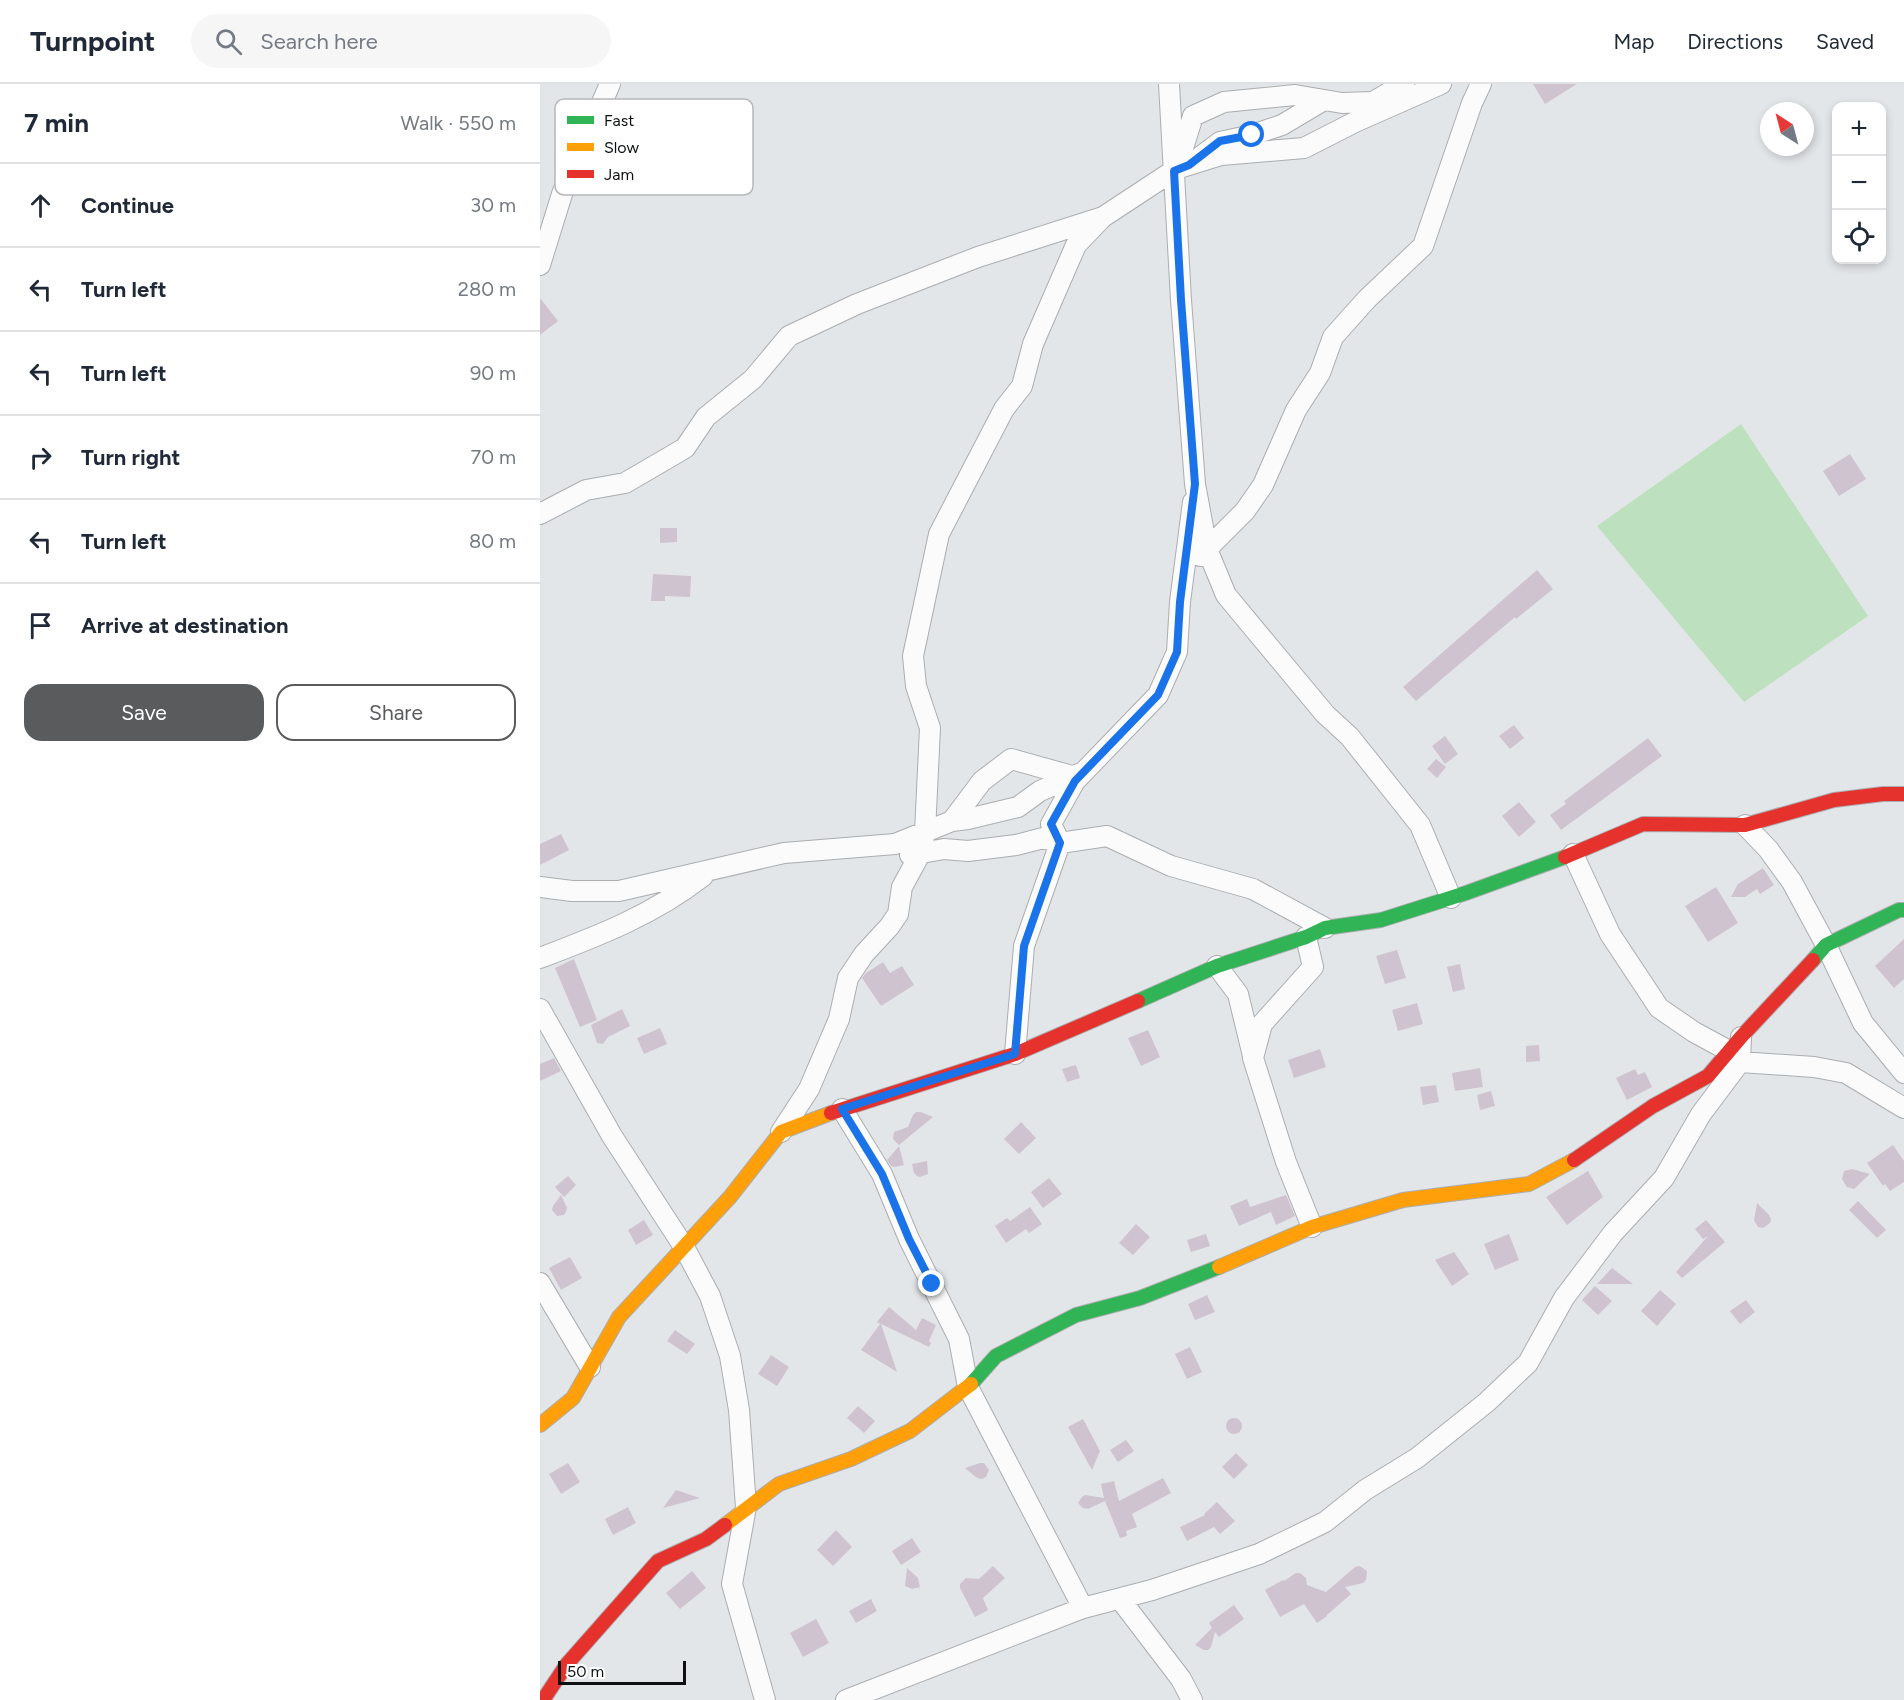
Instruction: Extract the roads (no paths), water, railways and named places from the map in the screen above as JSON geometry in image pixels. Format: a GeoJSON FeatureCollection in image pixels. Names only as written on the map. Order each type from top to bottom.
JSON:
{"type":"FeatureCollection","features":[{"type":"Feature","properties":{"kind":"street"},"geometry":{"type":"LineString","coordinates":[[603,99],[610,84]]}},
{"type":"Feature","properties":{"kind":"street"},"geometry":{"type":"LineString","coordinates":[[1169,84],[1180,168],[1181,300],[1195,484],[1207,549],[1226,595],[1325,714],[1350,737],[1420,825],[1451,898]]}},
{"type":"Feature","properties":{"kind":"street"},"geometry":{"type":"LineString","coordinates":[[1180,168],[1192,116],[1224,102],[1295,95],[1342,103],[1373,102],[1404,84]]}},
{"type":"Feature","properties":{"kind":"street"},"geometry":{"type":"LineString","coordinates":[[1180,168],[1221,155],[1304,148],[1355,122],[1441,84]]}},
{"type":"Feature","properties":{"kind":"street"},"geometry":{"type":"LineString","coordinates":[[1180,602],[1195,561],[1245,512],[1263,485],[1296,410],[1320,373],[1333,337],[1367,298],[1423,246],[1481,84]]}},
{"type":"Feature","properties":{"kind":"street"},"geometry":{"type":"LineString","coordinates":[[540,1425],[573,1398],[619,1317],[730,1197],[781,1131],[809,1089],[839,1018],[848,978],[864,954],[898,914],[902,887],[920,854],[925,832],[930,728],[916,686],[913,656],[939,534],[1004,409],[1022,386],[1033,344],[1076,245],[1103,217],[1220,141],[1252,135],[1282,125],[1324,100]]}},
{"type":"Feature","properties":{"kind":"street"},"geometry":{"type":"LineString","coordinates":[[540,265],[562,195]]}},
{"type":"Feature","properties":{"kind":"street"},"geometry":{"type":"LineString","coordinates":[[540,514],[586,490],[625,483],[685,448],[706,417],[753,379],[789,336],[857,304],[978,257],[1103,217]]}},
{"type":"Feature","properties":{"kind":"street"},"geometry":{"type":"LineString","coordinates":[[1015,1054],[1024,946],[1060,843],[1051,824],[1079,773],[1158,695],[1177,652],[1180,602],[1195,484]]}},
{"type":"Feature","properties":{"kind":"street"},"geometry":{"type":"LineString","coordinates":[[952,820],[982,782],[1011,759],[1079,773]]}},
{"type":"Feature","properties":{"kind":"street"},"geometry":{"type":"LineString","coordinates":[[540,887],[572,891],[619,891],[784,853],[895,844],[952,820],[968,819],[1018,807],[1040,791],[1079,773]]}},
{"type":"Feature","properties":{"kind":"street"},"geometry":{"type":"LineString","coordinates":[[781,1131],[842,1109],[1015,1054],[1216,966],[1306,937],[1325,928],[1381,920],[1451,898],[1573,854],[1643,824],[1745,825],[1834,800],[1904,794]]}},
{"type":"Feature","properties":{"kind":"street"},"geometry":{"type":"LineString","coordinates":[[1745,825],[1768,849],[1792,882],[1826,945],[1863,1023],[1904,1073]]}},
{"type":"Feature","properties":{"kind":"street"},"geometry":{"type":"LineString","coordinates":[[846,848],[882,856],[920,854],[944,849],[968,851],[1016,845],[1043,838],[1060,843],[1107,836],[1171,866],[1253,889],[1325,928]]}},
{"type":"Feature","properties":{"kind":"street"},"geometry":{"type":"LineString","coordinates":[[1573,854],[1610,934],[1659,1008],[1694,1032],[1737,1050],[1846,1073],[1904,1108]]}},
{"type":"Feature","properties":{"kind":"street"},"geometry":{"type":"LineString","coordinates":[[540,958],[594,937],[660,906],[708,872]]}},
{"type":"Feature","properties":{"kind":"street"},"geometry":{"type":"LineString","coordinates":[[543,1700],[567,1664],[658,1561],[706,1539],[779,1484],[851,1459],[910,1431],[968,1387],[996,1356],[1076,1315],[1140,1298],[1225,1265],[1312,1227],[1403,1200],[1529,1184],[1570,1163],[1653,1106],[1708,1076],[1737,1050],[1826,945],[1899,910],[1904,910]]}},
{"type":"Feature","properties":{"kind":"street"},"geometry":{"type":"LineString","coordinates":[[1253,1058],[1262,1024],[1313,967],[1306,937]]}},
{"type":"Feature","properties":{"kind":"street"},"geometry":{"type":"LineString","coordinates":[[1216,966],[1238,994],[1253,1058],[1286,1162],[1312,1227]]}},
{"type":"Feature","properties":{"kind":"street"},"geometry":{"type":"LineString","coordinates":[[540,1009],[612,1136],[684,1247],[711,1296],[730,1356],[739,1410],[746,1507],[732,1584],[765,1700]]}},
{"type":"Feature","properties":{"kind":"street"},"geometry":{"type":"LineString","coordinates":[[846,1700],[1083,1608],[1152,1590],[1259,1554],[1325,1522],[1365,1490],[1417,1458],[1487,1402],[1528,1363],[1564,1298],[1613,1233],[1664,1178],[1737,1050]]}},
{"type":"Feature","properties":{"kind":"street"},"geometry":{"type":"LineString","coordinates":[[842,1109],[882,1174],[909,1239],[959,1339],[968,1387],[1083,1608]]}},
{"type":"Feature","properties":{"kind":"street"},"geometry":{"type":"LineString","coordinates":[[540,1283],[590,1367]]}},
{"type":"Feature","properties":{"kind":"street"},"geometry":{"type":"LineString","coordinates":[[1120,1599],[1181,1679],[1192,1700]]}}]}
